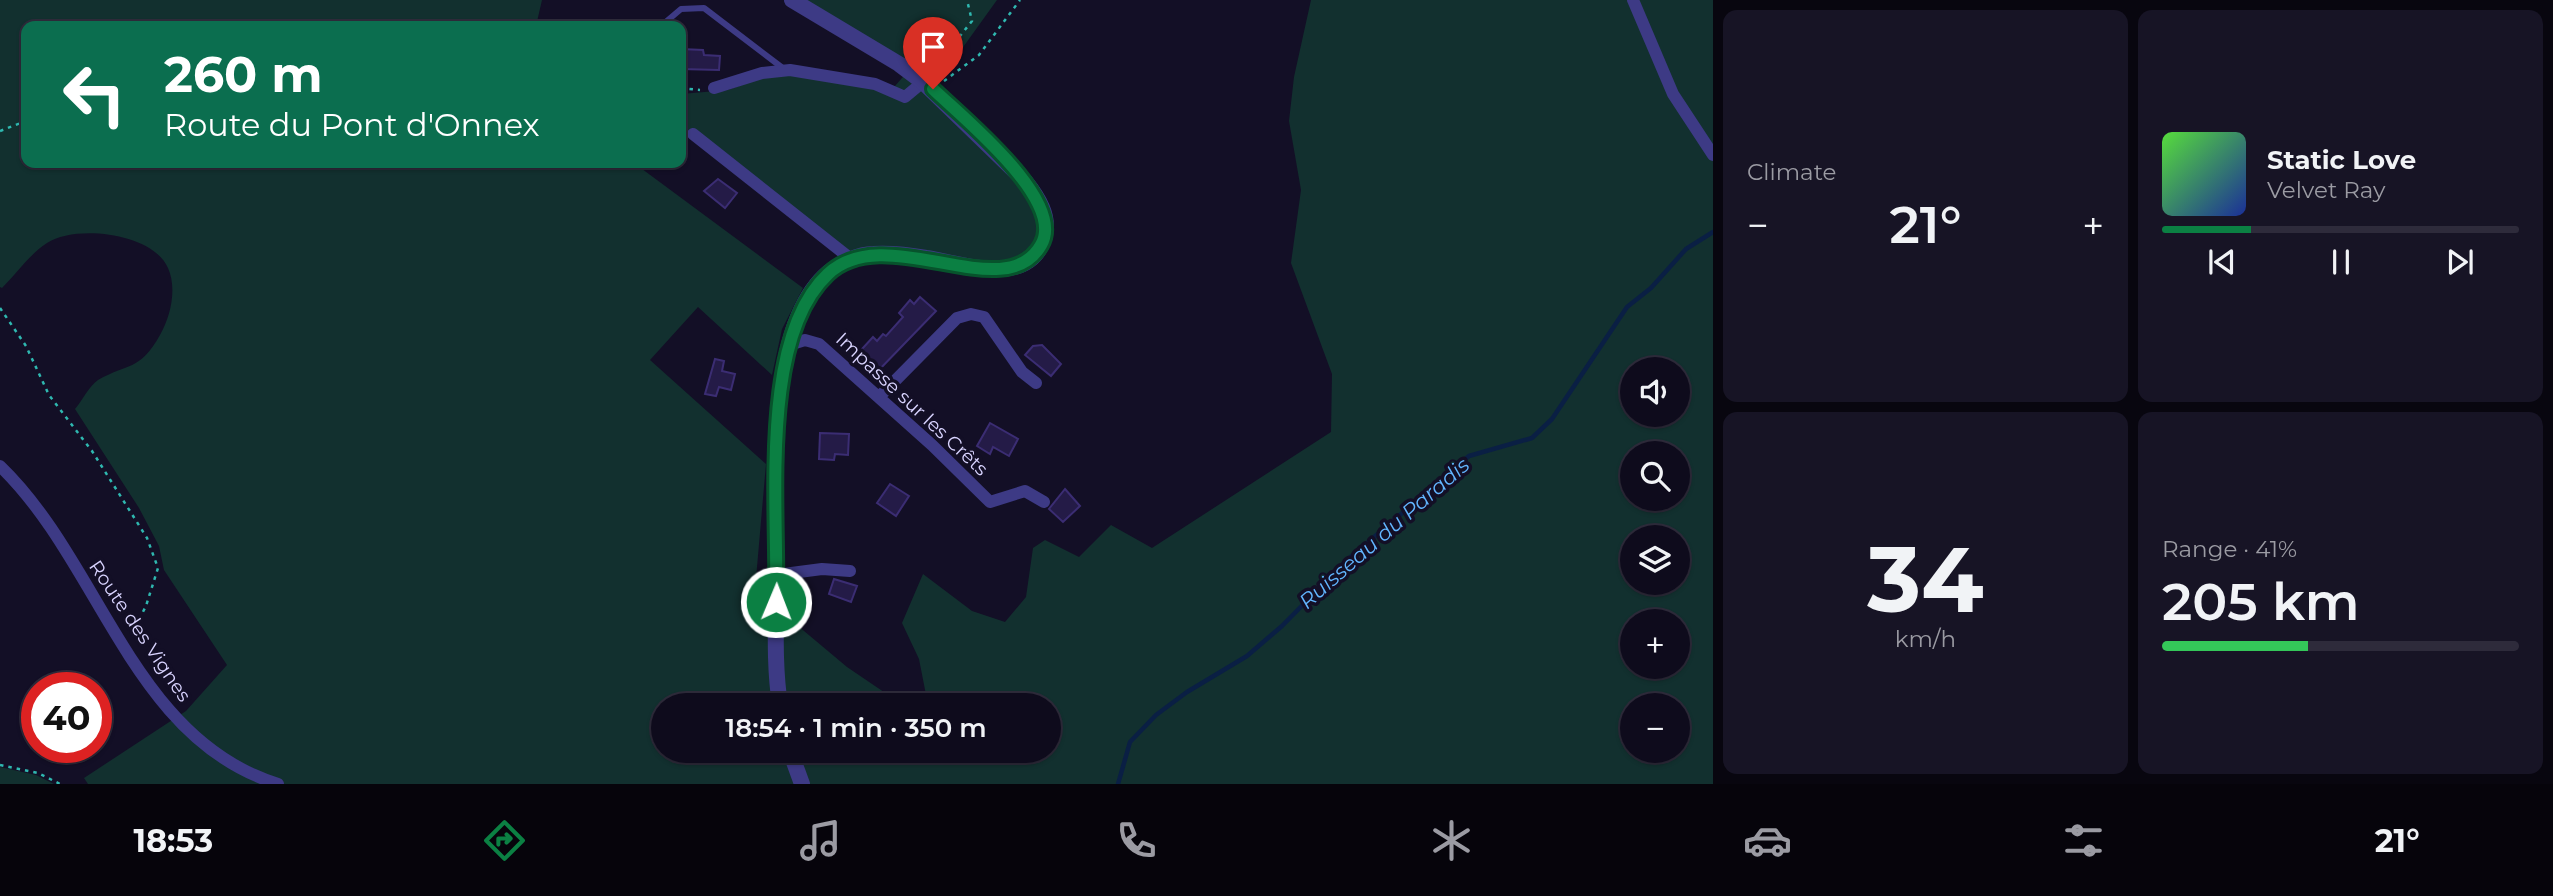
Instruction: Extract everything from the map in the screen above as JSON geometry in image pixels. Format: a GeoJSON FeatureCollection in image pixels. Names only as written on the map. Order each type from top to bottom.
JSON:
{"type":"FeatureCollection","features":[{"type":"Feature","properties":{"kind":"street"},"geometry":{"type":"LineString","coordinates":[[779,693],[775,663],[776,443],[780,392],[789,345],[812,292],[829,272],[869,254],[896,254],[997,270],[1027,260],[1044,240],[1047,226],[1035,193],[928,85],[899,64],[792,0]]}},
{"type":"Feature","properties":{"kind":"street"},"geometry":{"type":"LineString","coordinates":[[1633,0],[1673,94],[1713,155]]}},
{"type":"Feature","properties":{"kind":"street"},"geometry":{"type":"LineString","coordinates":[[714,88],[762,73],[785,70],[875,84],[905,97],[928,85]]}},
{"type":"Feature","properties":{"kind":"street"},"geometry":{"type":"LineString","coordinates":[[694,134],[851,260]]}},
{"type":"Feature","properties":{"kind":"street"},"geometry":{"type":"LineString","coordinates":[[879,397],[957,318],[971,314],[984,317],[1022,372],[1036,383]]}},
{"type":"Feature","properties":{"kind":"street","name":"Impasse sur les Crêts"},"geometry":{"type":"LineString","coordinates":[[789,345],[805,340],[819,344],[990,502],[1025,491],[1044,502]]}},
{"type":"Feature","properties":{"kind":"street","name":"Route des Vignes"},"geometry":{"type":"LineString","coordinates":[[0,466],[40,514],[158,697],[185,730],[226,762],[278,784]]}},
{"type":"Feature","properties":{"kind":"street"},"geometry":{"type":"LineString","coordinates":[[776,575],[822,569],[850,571]]}},
{"type":"Feature","properties":{"kind":"street"},"geometry":{"type":"LineString","coordinates":[[794,763],[802,784]]}},
{"type":"Feature","properties":{"kind":"lane"},"geometry":{"type":"LineString","coordinates":[[667,21],[681,9],[704,8],[785,70]]}},
{"type":"Feature","properties":{"kind":"path"},"geometry":{"type":"LineString","coordinates":[[928,85],[972,20],[967,0]]}},
{"type":"Feature","properties":{"kind":"path"},"geometry":{"type":"LineString","coordinates":[[928,85],[979,55],[1020,0]]}},
{"type":"Feature","properties":{"kind":"path"},"geometry":{"type":"LineString","coordinates":[[686,89],[714,88]]}},
{"type":"Feature","properties":{"kind":"path"},"geometry":{"type":"LineString","coordinates":[[0,131],[21,123]]}},
{"type":"Feature","properties":{"kind":"path"},"geometry":{"type":"LineString","coordinates":[[0,308],[26,346],[49,395],[92,451],[147,538],[158,568],[146,606],[125,646]]}},
{"type":"Feature","properties":{"kind":"path"},"geometry":{"type":"LineString","coordinates":[[0,765],[38,773],[61,784]]}},
{"type":"Feature","properties":{"kind":"green space"},"geometry":{"type":"Polygon","coordinates":[[[0,0],[542,0],[537,21],[21,21],[21,168],[641,168],[803,288],[782,329],[772,375],[698,307],[650,360],[766,464],[755,590],[847,667],[885,693],[651,693],[651,763],[1061,763],[1061,693],[926,693],[919,659],[902,623],[923,574],[972,611],[1005,622],[1026,597],[1033,548],[1045,540],[1079,557],[1111,525],[1152,548],[1331,432],[1332,374],[1291,263],[1301,190],[1289,121],[1294,77],[1311,0],[1713,0],[1713,784],[88,784],[84,778],[107,763],[112,763],[112,760],[186,711],[227,665],[164,570],[159,546],[139,508],[75,409],[98,380],[140,361],[153,347],[170,311],[172,284],[168,268],[160,256],[147,247],[113,235],[94,233],[60,237],[41,247],[2,288],[0,287],[0,0]]]}},
{"type":"Feature","properties":{"kind":"green space"},"geometry":{"type":"Polygon","coordinates":[[[792,0],[997,0],[933,89],[1035,193],[1044,240],[1014,267],[835,250],[686,129],[686,94],[728,90],[775,73],[895,86],[908,71],[792,0]]]}},
{"type":"Feature","properties":{"kind":"green space"},"geometry":{"type":"Polygon","coordinates":[[[0,767],[36,775],[54,784],[0,784],[0,767]]]}},
{"type":"Feature","properties":{"kind":"building"},"geometry":{"type":"Polygon","coordinates":[[[686,49],[703,50],[704,55],[720,56],[719,70],[686,69],[686,49]]]}},
{"type":"Feature","properties":{"kind":"building"},"geometry":{"type":"Polygon","coordinates":[[[718,179],[737,193],[725,208],[704,191],[718,179]]]}},
{"type":"Feature","properties":{"kind":"building"},"geometry":{"type":"Polygon","coordinates":[[[920,297],[936,311],[876,373],[861,359],[866,353],[862,349],[873,337],[877,341],[883,334],[886,336],[903,317],[899,313],[910,300],[914,304],[920,297]]]}},
{"type":"Feature","properties":{"kind":"building"},"geometry":{"type":"Polygon","coordinates":[[[1042,345],[1061,364],[1051,376],[1025,355],[1033,346],[1042,345]]]}},
{"type":"Feature","properties":{"kind":"building"},"geometry":{"type":"Polygon","coordinates":[[[715,359],[724,361],[722,371],[735,374],[731,390],[719,387],[716,396],[705,394],[715,359]]]}},
{"type":"Feature","properties":{"kind":"building"},"geometry":{"type":"Polygon","coordinates":[[[990,423],[1018,439],[1009,456],[993,447],[990,454],[977,446],[990,423]]]}},
{"type":"Feature","properties":{"kind":"building"},"geometry":{"type":"Polygon","coordinates":[[[820,433],[849,434],[848,455],[835,454],[834,460],[819,459],[820,433]]]}},
{"type":"Feature","properties":{"kind":"building"},"geometry":{"type":"Polygon","coordinates":[[[890,484],[909,496],[896,516],[877,503],[890,484]]]}},
{"type":"Feature","properties":{"kind":"building"},"geometry":{"type":"Polygon","coordinates":[[[1065,489],[1080,506],[1063,522],[1049,509],[1065,489]]]}},
{"type":"Feature","properties":{"kind":"building"},"geometry":{"type":"Polygon","coordinates":[[[834,579],[857,586],[851,602],[829,594],[834,579]]]}},
{"type":"Feature","properties":{"kind":"waterway","name":"Ruisseau du Paradis"},"geometry":{"type":"LineString","coordinates":[[1118,784],[1130,742],[1156,715],[1187,692],[1247,656],[1282,626],[1346,561],[1469,456],[1532,438],[1552,419],[1627,307],[1651,288],[1686,249],[1713,232]]}},
{"type":"Feature","properties":{"kind":"route"},"geometry":{"type":"LineString","coordinates":[[776,602],[776,443],[780,392],[789,345],[812,292],[829,272],[869,254],[896,254],[997,270],[1014,267],[1027,260],[1038,251],[1044,240],[1047,226],[1044,211],[1035,193],[933,89]]}}]}
